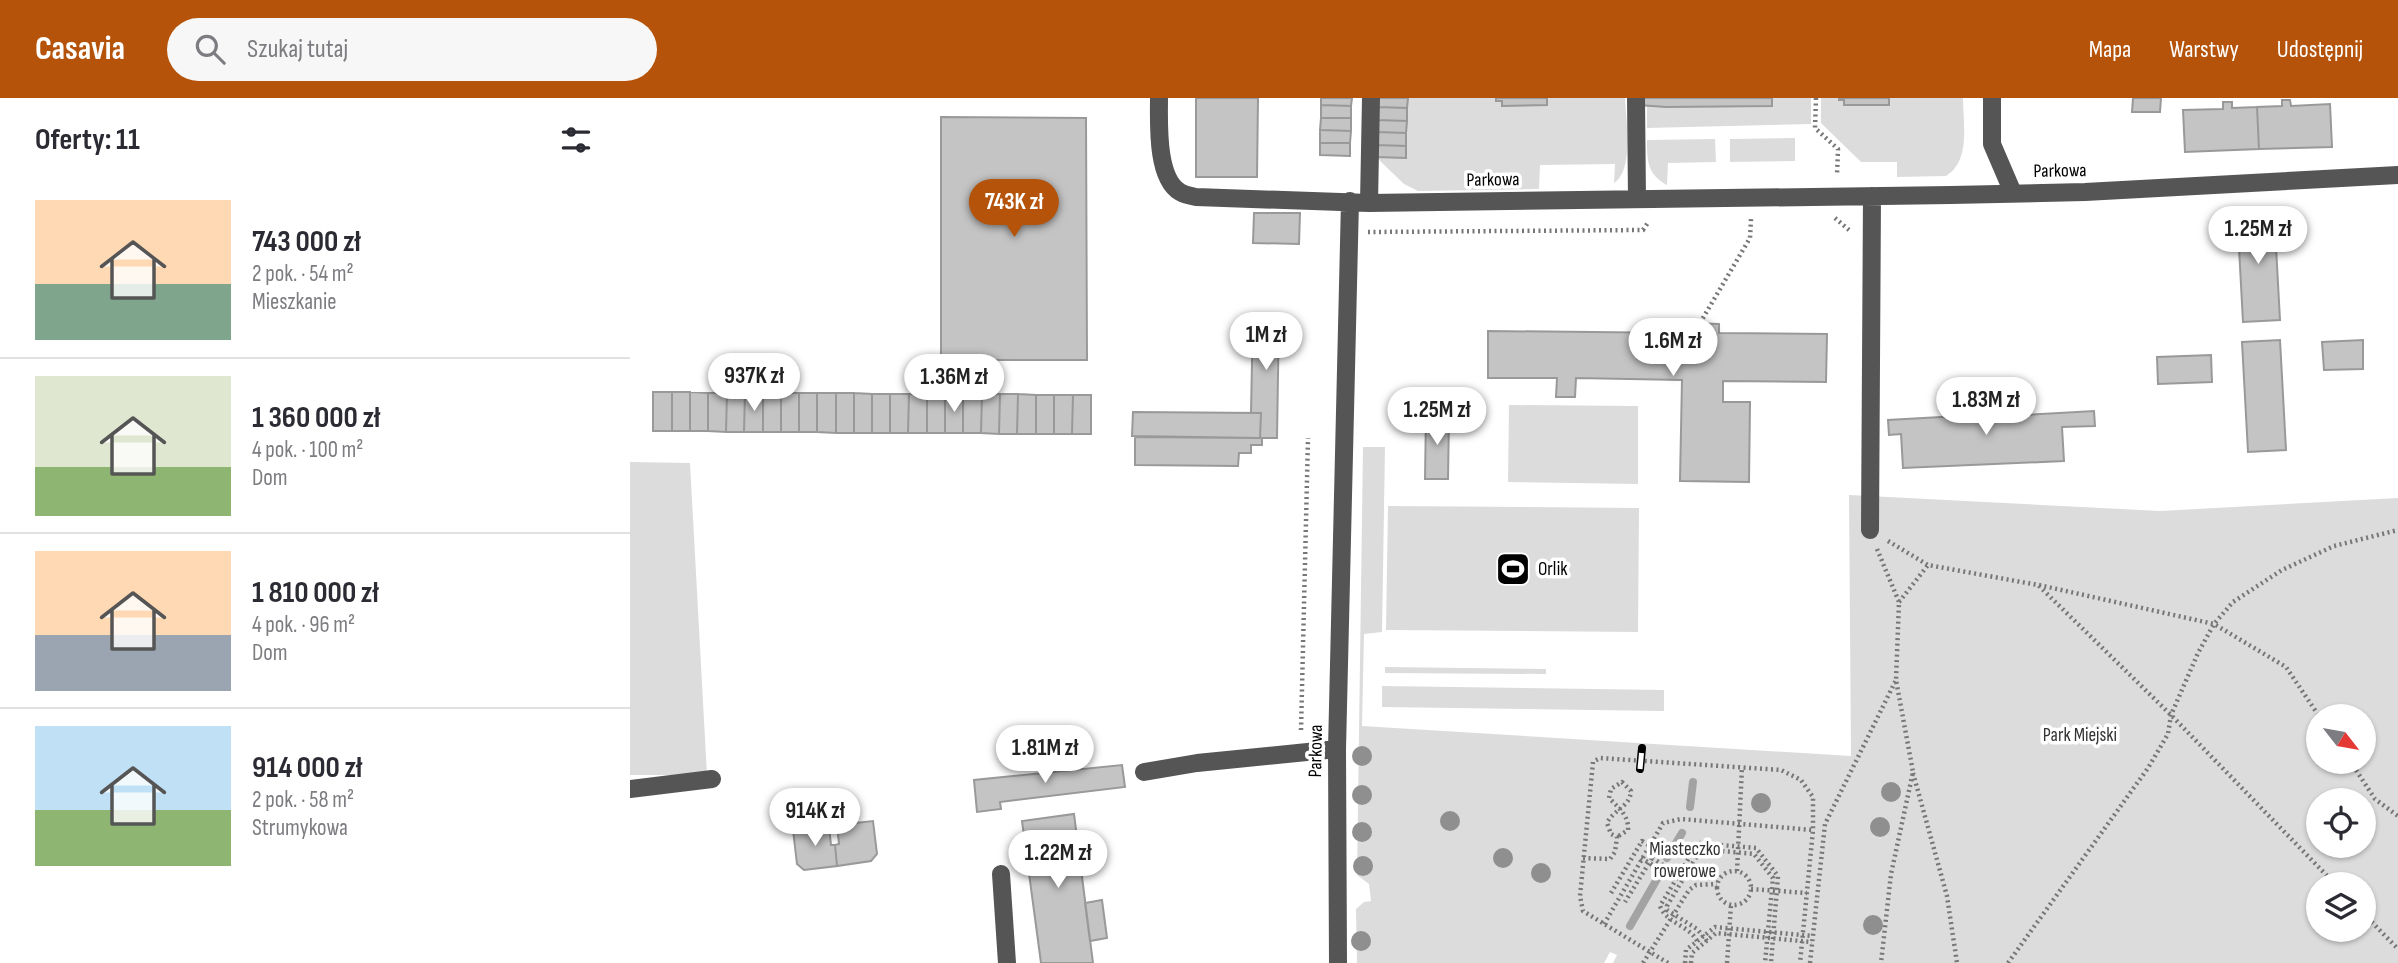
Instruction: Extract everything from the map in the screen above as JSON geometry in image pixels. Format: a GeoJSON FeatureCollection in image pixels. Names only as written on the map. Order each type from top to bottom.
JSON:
{"type":"FeatureCollection","features":[{"type":"Feature","properties":{"kind":"street"},"geometry":{"type":"LineString","coordinates":[[1159,98],[1162,159],[1169,180],[1178,192],[1196,197],[1350,201]]}},
{"type":"Feature","properties":{"kind":"street"},"geometry":{"type":"LineString","coordinates":[[1369,203],[1370,98]]}},
{"type":"Feature","properties":{"kind":"street"},"geometry":{"type":"LineString","coordinates":[[1636,98],[1637,199]]}},
{"type":"Feature","properties":{"kind":"street"},"geometry":{"type":"LineString","coordinates":[[1992,98],[1992,144],[2013,193]]}},
{"type":"Feature","properties":{"kind":"street","name":"Parkowa"},"geometry":{"type":"LineString","coordinates":[[1338,963],[1337,749],[1350,201],[1369,203],[1637,199],[1833,205],[1872,196],[2085,192],[2398,175]]}},
{"type":"Feature","properties":{"kind":"street"},"geometry":{"type":"LineString","coordinates":[[1870,530],[1872,196]]}},
{"type":"Feature","properties":{"kind":"street"},"geometry":{"type":"LineString","coordinates":[[1144,772],[1197,763],[1337,749]]}},
{"type":"Feature","properties":{"kind":"street"},"geometry":{"type":"LineString","coordinates":[[630,789],[712,779]]}},
{"type":"Feature","properties":{"kind":"street"},"geometry":{"type":"LineString","coordinates":[[1001,874],[1007,963]]}},
{"type":"Feature","properties":{"kind":"path"},"geometry":{"type":"LineString","coordinates":[[1816,98],[1815,128],[1838,149],[1833,205],[1871,249]]}},
{"type":"Feature","properties":{"kind":"path"},"geometry":{"type":"LineString","coordinates":[[1700,323],[1750,238],[1751,214],[1740,215]]}},
{"type":"Feature","properties":{"kind":"path"},"geometry":{"type":"LineString","coordinates":[[1350,232],[1643,230],[1653,215]]}},
{"type":"Feature","properties":{"kind":"path"},"geometry":{"type":"LineString","coordinates":[[1305,752],[1301,733],[1308,438]]}},
{"type":"Feature","properties":{"kind":"path"},"geometry":{"type":"LineString","coordinates":[[1870,530],[1928,565],[2038,585],[2214,624],[2286,667],[2311,704]]}},
{"type":"Feature","properties":{"kind":"path"},"geometry":{"type":"LineString","coordinates":[[1870,530],[1899,602],[1896,680],[1913,772],[1947,896],[1957,963]]}},
{"type":"Feature","properties":{"kind":"path"},"geometry":{"type":"LineString","coordinates":[[2008,963],[2148,768],[2168,734],[2171,715],[2214,624],[2233,602],[2281,570],[2334,546],[2398,530]]}},
{"type":"Feature","properties":{"kind":"path"},"geometry":{"type":"LineString","coordinates":[[1899,602],[1928,565]]}},
{"type":"Feature","properties":{"kind":"path"},"geometry":{"type":"LineString","coordinates":[[2038,585],[2171,715],[2322,872]]}},
{"type":"Feature","properties":{"kind":"path"},"geometry":{"type":"LineString","coordinates":[[1810,963],[1825,824],[1896,680]]}},
{"type":"Feature","properties":{"kind":"path"},"geometry":{"type":"LineString","coordinates":[[1668,963],[1583,911],[1580,896],[1592,762],[1600,758],[1782,771],[1801,780],[1813,797],[1813,830],[1800,963]]}},
{"type":"Feature","properties":{"kind":"path"},"geometry":{"type":"LineString","coordinates":[[1737,871],[1742,767]]}},
{"type":"Feature","properties":{"kind":"path"},"geometry":{"type":"LineString","coordinates":[[1881,963],[1891,874],[1913,772]]}},
{"type":"Feature","properties":{"kind":"path"},"geometry":{"type":"LineString","coordinates":[[2359,774],[2375,799],[2398,817]]}},
{"type":"Feature","properties":{"kind":"path"},"geometry":{"type":"LineString","coordinates":[[1583,858],[1610,859],[1615,852],[1617,837],[1628,830],[1626,818],[1620,809],[1609,798],[1611,789],[1622,782],[1631,790],[1627,804],[1620,809],[1607,822],[1611,834],[1617,837]]}},
{"type":"Feature","properties":{"kind":"path"},"geometry":{"type":"LineString","coordinates":[[1604,924],[1663,823],[1681,818],[1813,830]]}},
{"type":"Feature","properties":{"kind":"path"},"geometry":{"type":"LineString","coordinates":[[1611,893],[1642,841],[1657,850],[1625,902]]}},
{"type":"Feature","properties":{"kind":"path"},"geometry":{"type":"LineString","coordinates":[[1705,938],[1672,916],[1663,914],[1660,906],[1679,879],[1698,843],[1739,850],[1756,848],[1778,876],[1765,963]]}},
{"type":"Feature","properties":{"kind":"path"},"geometry":{"type":"LineString","coordinates":[[1642,858],[1650,860],[1679,879]]}},
{"type":"Feature","properties":{"kind":"path"},"geometry":{"type":"LineString","coordinates":[[1731,905],[1718,895],[1717,884],[1722,876],[1737,871]]}},
{"type":"Feature","properties":{"kind":"path"},"geometry":{"type":"LineString","coordinates":[[1731,905],[1746,899],[1751,889],[1748,879],[1737,871]]}},
{"type":"Feature","properties":{"kind":"path"},"geometry":{"type":"LineString","coordinates":[[1643,963],[1692,887],[1717,884]]}},
{"type":"Feature","properties":{"kind":"path"},"geometry":{"type":"LineString","coordinates":[[1751,889],[1807,893]]}},
{"type":"Feature","properties":{"kind":"path"},"geometry":{"type":"LineString","coordinates":[[1727,963],[1731,905]]}},
{"type":"Feature","properties":{"kind":"path"},"geometry":{"type":"LineString","coordinates":[[1672,916],[1693,933],[1697,941]]}},
{"type":"Feature","properties":{"kind":"path"},"geometry":{"type":"LineString","coordinates":[[2376,926],[2398,949]]}},
{"type":"Feature","properties":{"kind":"path"},"geometry":{"type":"LineString","coordinates":[[1691,963],[1692,953],[1715,927],[1729,931],[1812,939]]}},
{"type":"Feature","properties":{"kind":"path"},"geometry":{"type":"LineString","coordinates":[[1770,935],[1770,963]]}},
{"type":"Feature","properties":{"kind":"path"},"geometry":{"type":"LineString","coordinates":[[1685,963],[1686,950],[1705,938]]}},
{"type":"Feature","properties":{"kind":"green space"},"geometry":{"type":"Polygon","coordinates":[[[1408,98],[1625,98],[1627,157],[1624,168],[1614,183],[1615,164],[1540,165],[1539,189],[1418,191],[1404,184],[1376,157],[1406,158],[1408,98]]]}},
{"type":"Feature","properties":{"kind":"green space"},"geometry":{"type":"Polygon","coordinates":[[[1647,98],[1811,98],[1811,124],[1647,128],[1647,98]]]}},
{"type":"Feature","properties":{"kind":"green space"},"geometry":{"type":"Polygon","coordinates":[[[1821,98],[1963,98],[1964,141],[1959,161],[1946,176],[1897,177],[1897,162],[1861,162],[1821,123],[1821,98]]]}},
{"type":"Feature","properties":{"kind":"green space"},"geometry":{"type":"Polygon","coordinates":[[[1795,138],[1795,161],[1730,162],[1730,139],[1795,138]]]}},
{"type":"Feature","properties":{"kind":"green space"},"geometry":{"type":"Polygon","coordinates":[[[1715,139],[1716,162],[1668,163],[1667,185],[1652,171],[1648,161],[1647,140],[1715,139]]]}},
{"type":"Feature","properties":{"kind":"green space"},"geometry":{"type":"Polygon","coordinates":[[[1509,405],[1638,406],[1638,484],[1508,482],[1509,405]]]}},
{"type":"Feature","properties":{"kind":"green space","name":"Park Miejski"},"geometry":{"type":"Polygon","coordinates":[[[1363,447],[1385,447],[1382,632],[1364,634],[1362,726],[1851,756],[1849,495],[2160,511],[2398,498],[2398,963],[1613,963],[1617,955],[1610,952],[1604,963],[1357,963],[1356,909],[1364,902],[1371,901],[1369,884],[1357,875],[1363,447]]]}},
{"type":"Feature","properties":{"kind":"green space"},"geometry":{"type":"Polygon","coordinates":[[[630,462],[690,463],[707,775],[630,775],[630,462]]]}},
{"type":"Feature","properties":{"kind":"green space","name":"Orlik"},"geometry":{"type":"Polygon","coordinates":[[[1388,506],[1639,508],[1638,632],[1386,630],[1388,506]]]}},
{"type":"Feature","properties":{"kind":"green space"},"geometry":{"type":"Polygon","coordinates":[[[1385,667],[1546,669],[1546,674],[1385,673],[1385,667]]]}},
{"type":"Feature","properties":{"kind":"green space"},"geometry":{"type":"Polygon","coordinates":[[[1382,686],[1664,690],[1664,711],[1382,707],[1382,686]]]}},
{"type":"Feature","properties":{"kind":"building"},"geometry":{"type":"Polygon","coordinates":[[[1196,98],[1258,98],[1257,177],[1196,177],[1196,98]]]}},
{"type":"Feature","properties":{"kind":"building"},"geometry":{"type":"Polygon","coordinates":[[[1321,98],[1352,98],[1351,106],[1321,105],[1321,98]]]}},
{"type":"Feature","properties":{"kind":"building"},"geometry":{"type":"Polygon","coordinates":[[[1378,98],[1408,98],[1407,108],[1378,107],[1378,98]]]}},
{"type":"Feature","properties":{"kind":"building"},"geometry":{"type":"Polygon","coordinates":[[[1496,98],[1547,98],[1547,105],[1502,106],[1502,101],[1496,101],[1496,98]]]}},
{"type":"Feature","properties":{"kind":"building"},"geometry":{"type":"Polygon","coordinates":[[[1638,98],[1772,98],[1772,106],[1666,107],[1638,105],[1638,98]]]}},
{"type":"Feature","properties":{"kind":"building"},"geometry":{"type":"Polygon","coordinates":[[[1839,98],[1889,98],[1889,105],[1844,105],[1844,100],[1839,98]]]}},
{"type":"Feature","properties":{"kind":"building"},"geometry":{"type":"Polygon","coordinates":[[[2133,98],[2161,98],[2160,112],[2132,112],[2133,98]]]}},
{"type":"Feature","properties":{"kind":"building"},"geometry":{"type":"Polygon","coordinates":[[[2282,100],[2290,100],[2291,106],[2330,104],[2332,147],[2259,149],[2257,107],[2282,106],[2282,100]]]}},
{"type":"Feature","properties":{"kind":"building"},"geometry":{"type":"Polygon","coordinates":[[[2223,102],[2232,102],[2232,108],[2257,107],[2259,149],[2185,152],[2183,110],[2223,109],[2223,102]]]}},
{"type":"Feature","properties":{"kind":"building"},"geometry":{"type":"Polygon","coordinates":[[[1321,105],[1351,106],[1351,118],[1321,118],[1321,105]]]}},
{"type":"Feature","properties":{"kind":"building"},"geometry":{"type":"Polygon","coordinates":[[[1378,107],[1407,108],[1407,121],[1377,120],[1378,107]]]}},
{"type":"Feature","properties":{"kind":"building"},"geometry":{"type":"Polygon","coordinates":[[[941,117],[1086,118],[1087,360],[941,360],[941,117]]]}},
{"type":"Feature","properties":{"kind":"building"},"geometry":{"type":"Polygon","coordinates":[[[1321,118],[1351,118],[1351,131],[1320,130],[1321,118]]]}},
{"type":"Feature","properties":{"kind":"building"},"geometry":{"type":"Polygon","coordinates":[[[1377,120],[1407,121],[1406,133],[1377,132],[1377,120]]]}},
{"type":"Feature","properties":{"kind":"building"},"geometry":{"type":"Polygon","coordinates":[[[1320,130],[1351,131],[1350,143],[1320,143],[1320,130]]]}},
{"type":"Feature","properties":{"kind":"building"},"geometry":{"type":"Polygon","coordinates":[[[1377,132],[1406,133],[1406,146],[1377,145],[1377,132]]]}},
{"type":"Feature","properties":{"kind":"building"},"geometry":{"type":"Polygon","coordinates":[[[1320,143],[1350,143],[1350,156],[1320,155],[1320,143]]]}},
{"type":"Feature","properties":{"kind":"building"},"geometry":{"type":"Polygon","coordinates":[[[1377,145],[1406,146],[1406,158],[1376,157],[1377,145]]]}},
{"type":"Feature","properties":{"kind":"building"},"geometry":{"type":"Polygon","coordinates":[[[2274,210],[2280,320],[2243,322],[2237,211],[2274,210]]]}},
{"type":"Feature","properties":{"kind":"building"},"geometry":{"type":"Polygon","coordinates":[[[1254,213],[1300,213],[1299,244],[1253,243],[1254,213]]]}},
{"type":"Feature","properties":{"kind":"building"},"geometry":{"type":"Polygon","coordinates":[[[1253,313],[1279,313],[1277,438],[1260,438],[1261,413],[1251,413],[1253,313]]]}},
{"type":"Feature","properties":{"kind":"building"},"geometry":{"type":"Polygon","coordinates":[[[1684,323],[1719,324],[1719,333],[1827,334],[1826,382],[1723,381],[1723,402],[1750,402],[1749,482],[1680,481],[1682,380],[1576,378],[1575,397],[1556,397],[1557,378],[1488,378],[1488,331],[1684,333],[1684,323]]]}},
{"type":"Feature","properties":{"kind":"building"},"geometry":{"type":"Polygon","coordinates":[[[2280,340],[2286,450],[2248,452],[2242,342],[2280,340]]]}},
{"type":"Feature","properties":{"kind":"building"},"geometry":{"type":"Polygon","coordinates":[[[2363,340],[2363,369],[2324,370],[2322,342],[2363,340]]]}},
{"type":"Feature","properties":{"kind":"building"},"geometry":{"type":"Polygon","coordinates":[[[2211,355],[2212,382],[2158,384],[2157,357],[2211,355]]]}},
{"type":"Feature","properties":{"kind":"building"},"geometry":{"type":"Polygon","coordinates":[[[653,392],[672,392],[672,431],[653,431],[653,392]]]}},
{"type":"Feature","properties":{"kind":"building"},"geometry":{"type":"Polygon","coordinates":[[[672,392],[690,392],[690,431],[672,431],[672,392]]]}},
{"type":"Feature","properties":{"kind":"building"},"geometry":{"type":"Polygon","coordinates":[[[690,392],[708,393],[708,431],[690,431],[690,392]]]}},
{"type":"Feature","properties":{"kind":"building"},"geometry":{"type":"Polygon","coordinates":[[[708,393],[727,393],[726,432],[708,431],[708,393]]]}},
{"type":"Feature","properties":{"kind":"building"},"geometry":{"type":"Polygon","coordinates":[[[727,393],[745,393],[744,432],[726,432],[727,393]]]}},
{"type":"Feature","properties":{"kind":"building"},"geometry":{"type":"Polygon","coordinates":[[[745,393],[763,393],[763,432],[744,432],[745,393]]]}},
{"type":"Feature","properties":{"kind":"building"},"geometry":{"type":"Polygon","coordinates":[[[763,393],[781,393],[781,432],[763,432],[763,393]]]}},
{"type":"Feature","properties":{"kind":"building"},"geometry":{"type":"Polygon","coordinates":[[[781,393],[799,393],[799,432],[781,432],[781,393]]]}},
{"type":"Feature","properties":{"kind":"building"},"geometry":{"type":"Polygon","coordinates":[[[799,393],[817,393],[817,432],[799,432],[799,393]]]}},
{"type":"Feature","properties":{"kind":"building"},"geometry":{"type":"Polygon","coordinates":[[[817,393],[836,393],[836,433],[817,432],[817,393]]]}},
{"type":"Feature","properties":{"kind":"building"},"geometry":{"type":"Polygon","coordinates":[[[836,393],[854,393],[854,433],[836,433],[836,393]]]}},
{"type":"Feature","properties":{"kind":"building"},"geometry":{"type":"Polygon","coordinates":[[[854,393],[872,394],[872,433],[854,433],[854,393]]]}},
{"type":"Feature","properties":{"kind":"building"},"geometry":{"type":"Polygon","coordinates":[[[872,394],[890,394],[890,433],[872,433],[872,394]]]}},
{"type":"Feature","properties":{"kind":"building"},"geometry":{"type":"Polygon","coordinates":[[[890,394],[909,394],[908,433],[890,433],[890,394]]]}},
{"type":"Feature","properties":{"kind":"building"},"geometry":{"type":"Polygon","coordinates":[[[909,394],[927,394],[927,433],[908,433],[909,394]]]}},
{"type":"Feature","properties":{"kind":"building"},"geometry":{"type":"Polygon","coordinates":[[[927,394],[945,394],[945,433],[927,433],[927,394]]]}},
{"type":"Feature","properties":{"kind":"building"},"geometry":{"type":"Polygon","coordinates":[[[945,394],[963,394],[963,433],[945,433],[945,394]]]}},
{"type":"Feature","properties":{"kind":"building"},"geometry":{"type":"Polygon","coordinates":[[[963,394],[982,394],[981,433],[963,433],[963,394]]]}},
{"type":"Feature","properties":{"kind":"building"},"geometry":{"type":"Polygon","coordinates":[[[982,394],[1000,394],[999,434],[981,433],[982,394]]]}},
{"type":"Feature","properties":{"kind":"building"},"geometry":{"type":"Polygon","coordinates":[[[1000,394],[1018,394],[1017,434],[999,434],[1000,394]]]}},
{"type":"Feature","properties":{"kind":"building"},"geometry":{"type":"Polygon","coordinates":[[[1018,394],[1036,395],[1036,434],[1017,434],[1018,394]]]}},
{"type":"Feature","properties":{"kind":"building"},"geometry":{"type":"Polygon","coordinates":[[[1036,395],[1054,395],[1054,434],[1036,434],[1036,395]]]}},
{"type":"Feature","properties":{"kind":"building"},"geometry":{"type":"Polygon","coordinates":[[[1054,395],[1073,395],[1072,434],[1054,434],[1054,395]]]}},
{"type":"Feature","properties":{"kind":"building"},"geometry":{"type":"Polygon","coordinates":[[[1073,395],[1091,395],[1091,434],[1072,434],[1073,395]]]}},
{"type":"Feature","properties":{"kind":"building"},"geometry":{"type":"Polygon","coordinates":[[[2022,406],[2023,415],[2094,411],[2095,426],[2062,427],[2064,461],[1903,468],[1901,434],[1889,435],[1888,420],[1959,416],[1959,409],[2022,406]]]}},
{"type":"Feature","properties":{"kind":"building"},"geometry":{"type":"Polygon","coordinates":[[[1133,412],[1261,413],[1260,438],[1132,436],[1133,412]]]}},
{"type":"Feature","properties":{"kind":"building"},"geometry":{"type":"Polygon","coordinates":[[[1426,414],[1449,415],[1448,479],[1425,479],[1426,414]]]}},
{"type":"Feature","properties":{"kind":"building"},"geometry":{"type":"Polygon","coordinates":[[[1135,437],[1262,438],[1262,445],[1251,445],[1251,453],[1239,453],[1238,466],[1135,465],[1135,437]]]}},
{"type":"Feature","properties":{"kind":"building"},"geometry":{"type":"Polygon","coordinates":[[[1122,765],[1125,787],[1000,802],[1001,809],[977,812],[974,780],[1122,765]]]}},
{"type":"Feature","properties":{"kind":"building"},"geometry":{"type":"Polygon","coordinates":[[[1074,814],[1093,963],[1041,963],[1022,821],[1074,814]]]}},
{"type":"Feature","properties":{"kind":"building"},"geometry":{"type":"Polygon","coordinates":[[[873,821],[877,854],[871,861],[837,866],[837,825],[873,821]]]}},
{"type":"Feature","properties":{"kind":"building"},"geometry":{"type":"Polygon","coordinates":[[[829,826],[831,845],[835,845],[837,866],[804,870],[797,864],[793,830],[829,826]]]}},
{"type":"Feature","properties":{"kind":"building"},"geometry":{"type":"Polygon","coordinates":[[[1102,900],[1107,938],[1090,941],[1085,903],[1102,900]]]}},
{"type":"Feature","properties":{"kind":"waterway"},"geometry":{"type":"LineString","coordinates":[[1690,807],[1693,782]]}},
{"type":"Feature","properties":{"kind":"waterway"},"geometry":{"type":"LineString","coordinates":[[1667,858],[1682,833]]}},
{"type":"Feature","properties":{"kind":"waterway"},"geometry":{"type":"LineString","coordinates":[[1630,926],[1657,879]]}},
{"type":"Feature","properties":{"kind":"railway"},"geometry":{"type":"LineString","coordinates":[[1640,769],[1642,748]]}},
{"type":"Feature","properties":{"kind":"place","name":"Orlik"},"geometry":{"type":"Point","coordinates":[1513,569]}},
{"type":"Feature","properties":{"kind":"park label","name":"Miasteczko rowerowe"},"geometry":{"type":"Point","coordinates":[1685,860]}}]}
